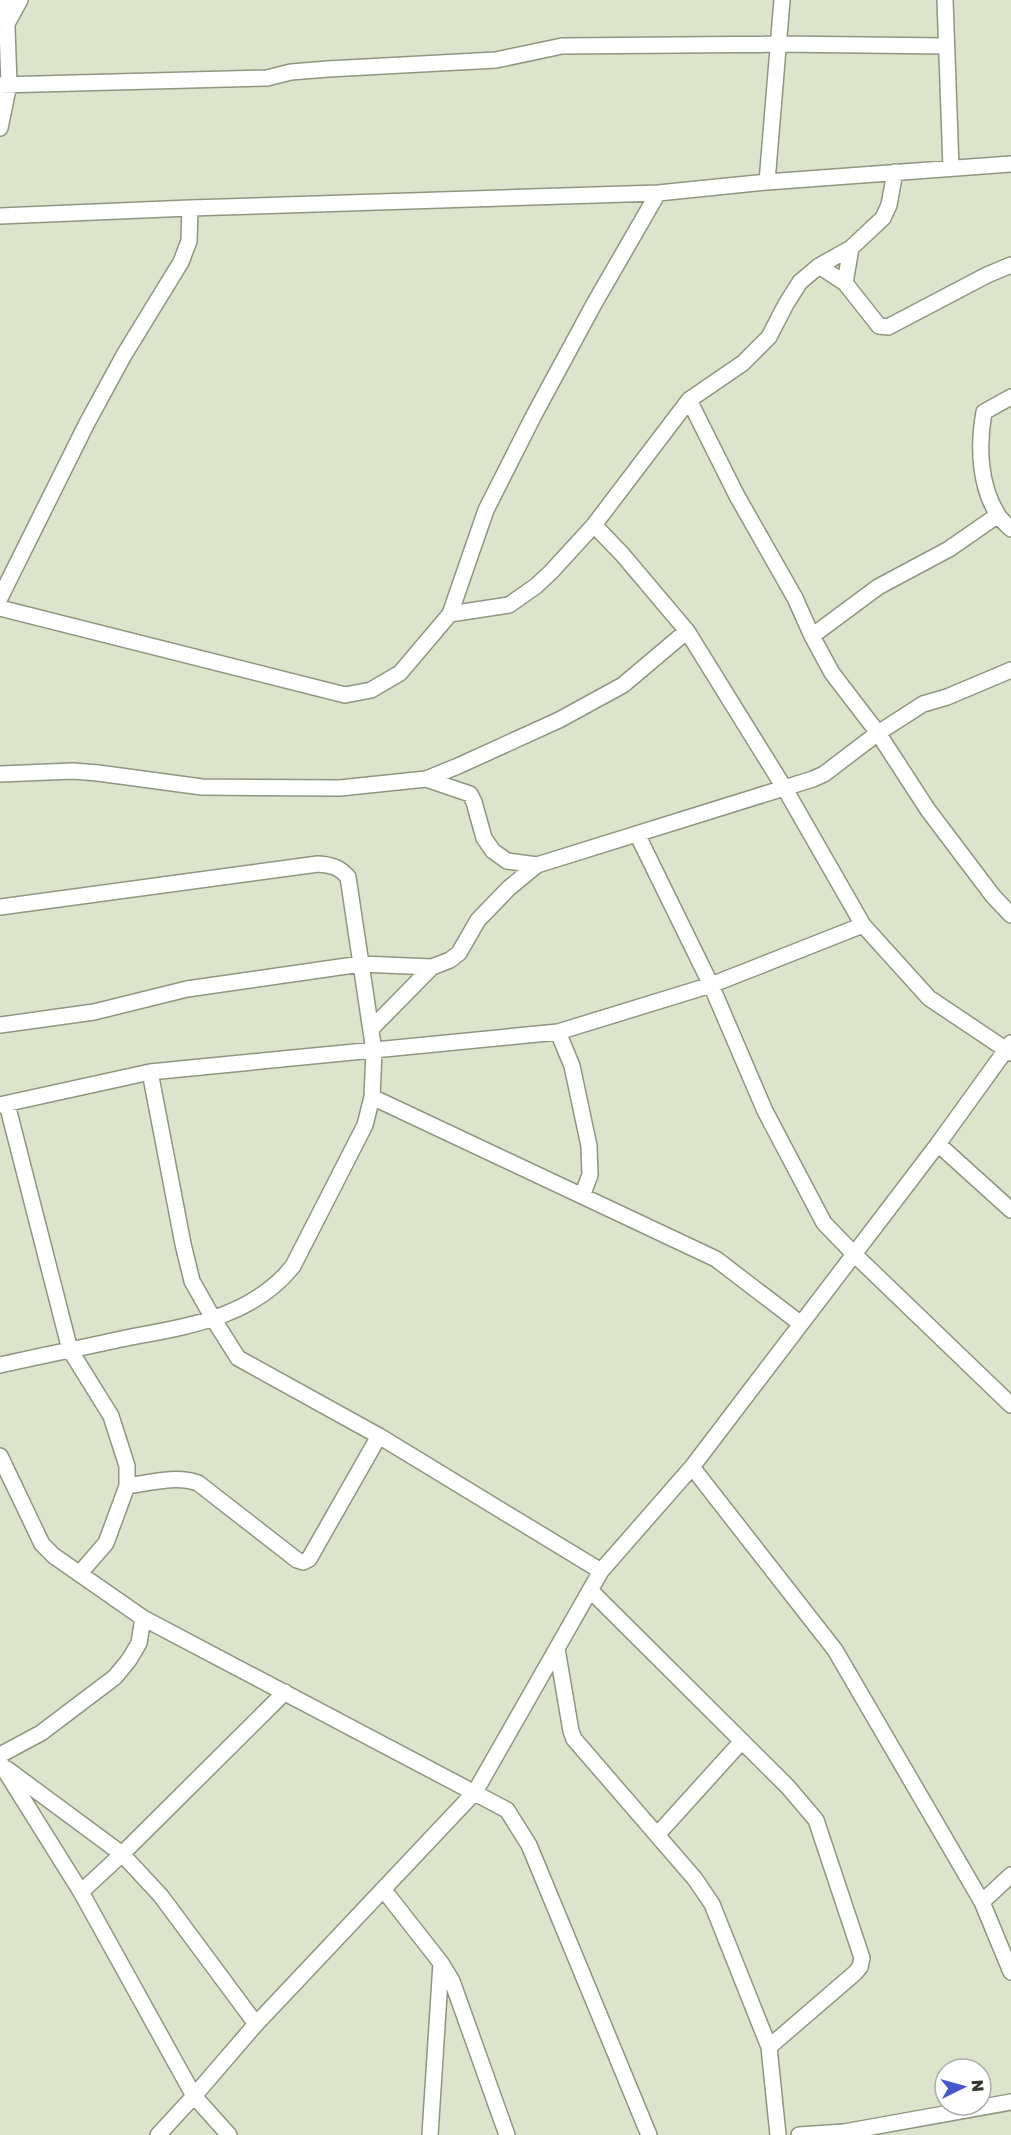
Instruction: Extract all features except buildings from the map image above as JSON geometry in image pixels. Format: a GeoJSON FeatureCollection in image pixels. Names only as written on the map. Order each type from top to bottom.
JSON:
{"type":"FeatureCollection","features":[{"type":"Feature","properties":{"kind":"street"},"geometry":{"type":"LineString","coordinates":[[0,128],[5,85],[6,0]]}},
{"type":"Feature","properties":{"kind":"street"},"geometry":{"type":"LineString","coordinates":[[7,25],[20,0]]}},
{"type":"Feature","properties":{"kind":"street"},"geometry":{"type":"LineString","coordinates":[[767,182],[782,0]]}},
{"type":"Feature","properties":{"kind":"street"},"geometry":{"type":"LineString","coordinates":[[945,0],[951,168]]}},
{"type":"Feature","properties":{"kind":"street"},"geometry":{"type":"LineString","coordinates":[[5,85],[267,78],[291,72],[328,69],[496,60],[562,46],[779,44],[946,46]]}},
{"type":"Feature","properties":{"kind":"street"},"geometry":{"type":"LineString","coordinates":[[0,216],[658,193],[767,182],[1011,164]]}},
{"type":"Feature","properties":{"kind":"street"},"geometry":{"type":"LineString","coordinates":[[450,614],[509,605],[551,572],[594,525],[689,400],[743,363],[769,337],[786,304],[801,282],[819,266],[851,248],[883,218],[889,205],[895,172]]}},
{"type":"Feature","properties":{"kind":"street"},"geometry":{"type":"LineString","coordinates":[[0,608],[345,695],[370,690],[400,673],[450,614],[486,510],[555,376],[658,193]]}},
{"type":"Feature","properties":{"kind":"street"},"geometry":{"type":"LineString","coordinates":[[0,598],[87,423],[124,355],[181,262],[189,241],[190,208]]}},
{"type":"Feature","properties":{"kind":"street"},"geometry":{"type":"LineString","coordinates":[[845,283],[851,248]]}},
{"type":"Feature","properties":{"kind":"street"},"geometry":{"type":"LineString","coordinates":[[819,266],[845,283],[879,326],[888,327],[987,275],[1011,266]]}},
{"type":"Feature","properties":{"kind":"street"},"geometry":{"type":"LineString","coordinates":[[1011,397],[984,412],[980,431],[983,480],[998,515],[1011,529]]}},
{"type":"Feature","properties":{"kind":"street"},"geometry":{"type":"LineString","coordinates":[[689,400],[737,496],[795,598],[832,673],[878,733],[928,810],[993,896],[1011,915]]}},
{"type":"Feature","properties":{"kind":"street"},"geometry":{"type":"LineString","coordinates":[[812,636],[878,588],[949,549],[998,515]]}},
{"type":"Feature","properties":{"kind":"street"},"geometry":{"type":"LineString","coordinates":[[158,2135],[195,2096],[256,2024],[475,1792],[601,1571],[692,1467],[1009,1049],[929,998],[863,925],[785,789],[687,632],[622,554],[594,525]]}},
{"type":"Feature","properties":{"kind":"street"},"geometry":{"type":"LineString","coordinates":[[0,774],[99,772],[202,788],[340,788],[426,779],[559,720],[623,685],[687,632]]}},
{"type":"Feature","properties":{"kind":"street"},"geometry":{"type":"LineString","coordinates":[[0,1025],[93,1011],[187,989],[361,964],[432,966],[450,960],[459,953],[478,920],[509,888],[537,865],[785,789],[824,774],[878,733],[923,704],[947,697],[1011,670]]}},
{"type":"Feature","properties":{"kind":"street"},"geometry":{"type":"LineString","coordinates":[[426,779],[470,794],[484,838],[493,850],[507,861],[537,865]]}},
{"type":"Feature","properties":{"kind":"street"},"geometry":{"type":"LineString","coordinates":[[637,834],[711,985],[765,1111],[824,1222],[854,1254],[1011,1405]]}},
{"type":"Feature","properties":{"kind":"street"},"geometry":{"type":"LineString","coordinates":[[0,907],[318,864],[330,865],[340,869],[348,877],[374,1051],[372,1097],[365,1125],[293,1266],[271,1289],[214,1320],[0,1365]]}},
{"type":"Feature","properties":{"kind":"street"},"geometry":{"type":"LineString","coordinates":[[80,1573],[106,1543],[127,1486],[127,1466],[111,1416],[70,1350],[3,1104],[150,1072],[558,1032],[711,985],[863,925]]}},
{"type":"Feature","properties":{"kind":"street"},"geometry":{"type":"LineString","coordinates":[[371,1029],[432,966]]}},
{"type":"Feature","properties":{"kind":"street"},"geometry":{"type":"LineString","coordinates":[[558,1032],[572,1066],[589,1146],[590,1175],[582,1196]]}},
{"type":"Feature","properties":{"kind":"street"},"geometry":{"type":"LineString","coordinates":[[150,1072],[192,1281],[238,1358],[379,1436],[601,1571]]}},
{"type":"Feature","properties":{"kind":"street"},"geometry":{"type":"LineString","coordinates":[[372,1097],[716,1259],[801,1324]]}},
{"type":"Feature","properties":{"kind":"street"},"geometry":{"type":"LineString","coordinates":[[938,1144],[1011,1210]]}},
{"type":"Feature","properties":{"kind":"street"},"geometry":{"type":"LineString","coordinates":[[127,1486],[178,1479],[188,1479],[198,1483],[297,1560],[303,1562],[309,1559],[379,1436]]}},
{"type":"Feature","properties":{"kind":"street"},"geometry":{"type":"LineString","coordinates":[[0,1456],[42,1544],[54,1556],[143,1618],[507,1810],[529,1845],[649,2135]]}},
{"type":"Feature","properties":{"kind":"street"},"geometry":{"type":"LineString","coordinates":[[692,1467],[835,1650],[982,1902],[1011,1972]]}},
{"type":"Feature","properties":{"kind":"street"},"geometry":{"type":"LineString","coordinates":[[590,1590],[788,1787],[816,1820],[862,1958],[860,1967],[855,1973],[769,2047]]}},
{"type":"Feature","properties":{"kind":"street"},"geometry":{"type":"LineString","coordinates":[[0,1755],[41,1733],[115,1677],[129,1660],[139,1642],[143,1618]]}},
{"type":"Feature","properties":{"kind":"street"},"geometry":{"type":"LineString","coordinates":[[556,1649],[574,1739],[695,1879],[712,1904],[769,2047],[778,2135]]}},
{"type":"Feature","properties":{"kind":"street"},"geometry":{"type":"LineString","coordinates":[[81,1892],[285,1692]]}},
{"type":"Feature","properties":{"kind":"street"},"geometry":{"type":"LineString","coordinates":[[657,1835],[742,1741]]}},
{"type":"Feature","properties":{"kind":"street"},"geometry":{"type":"LineString","coordinates":[[0,1763],[122,1854],[161,1896],[256,2024]]}},
{"type":"Feature","properties":{"kind":"street"},"geometry":{"type":"LineString","coordinates":[[0,1763],[81,1892],[195,2096],[229,2135]]}},
{"type":"Feature","properties":{"kind":"street"},"geometry":{"type":"LineString","coordinates":[[982,1902],[1011,1875]]}},
{"type":"Feature","properties":{"kind":"street"},"geometry":{"type":"LineString","coordinates":[[383,1889],[441,1963],[461,2003],[507,2135]]}},
{"type":"Feature","properties":{"kind":"street"},"geometry":{"type":"LineString","coordinates":[[430,2135],[441,1963]]}},
{"type":"Feature","properties":{"kind":"street"},"geometry":{"type":"LineString","coordinates":[[799,2135],[845,2133],[1011,2102]]}}]}
